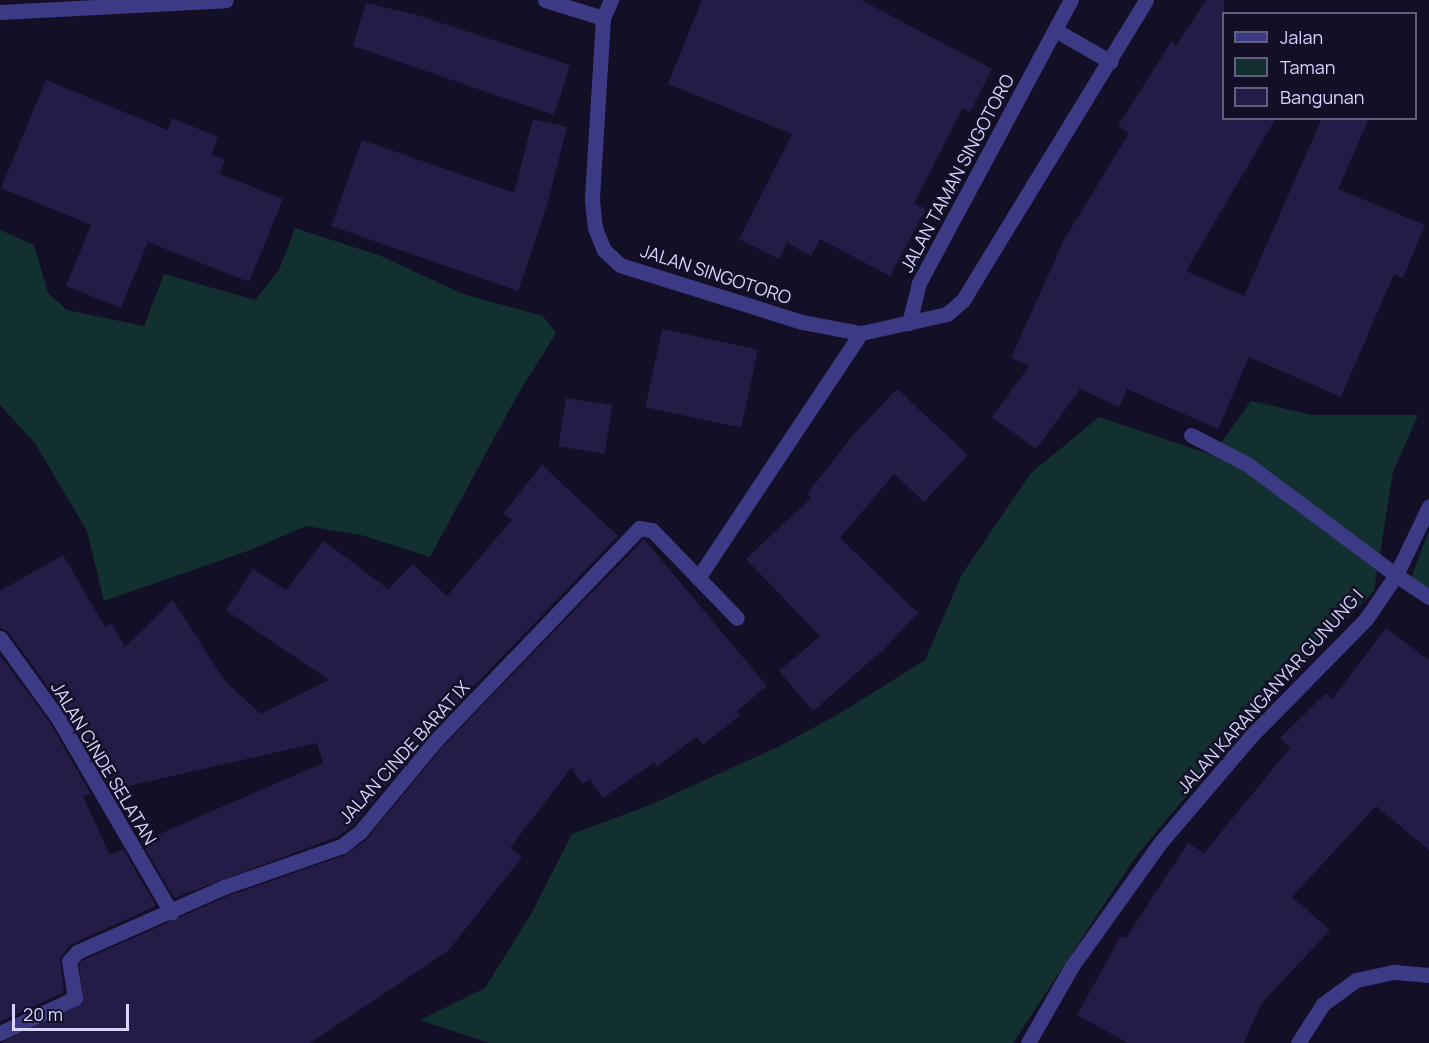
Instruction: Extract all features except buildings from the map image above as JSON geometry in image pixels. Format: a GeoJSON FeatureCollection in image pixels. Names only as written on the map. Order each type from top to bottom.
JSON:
{"type":"FeatureCollection","features":[{"type":"Feature","properties":{"kind":"street"},"geometry":{"type":"LineString","coordinates":[[0,12],[226,0]]}},
{"type":"Feature","properties":{"kind":"street"},"geometry":{"type":"LineString","coordinates":[[545,0],[603,18]]}},
{"type":"Feature","properties":{"kind":"street","name":"JALAN SINGOTORO"},"geometry":{"type":"LineString","coordinates":[[610,0],[603,18],[592,200],[595,228],[604,250],[620,265],[802,322],[861,333],[909,323]]}},
{"type":"Feature","properties":{"kind":"street","name":"JALAN TAMAN SINGOTORO"},"geometry":{"type":"LineString","coordinates":[[909,323],[919,283],[1071,0]]}},
{"type":"Feature","properties":{"kind":"street"},"geometry":{"type":"LineString","coordinates":[[909,323],[947,314],[963,300],[1111,62],[1146,0]]}},
{"type":"Feature","properties":{"kind":"street"},"geometry":{"type":"LineString","coordinates":[[1055,30],[1111,62]]}},
{"type":"Feature","properties":{"kind":"street"},"geometry":{"type":"LineString","coordinates":[[698,578],[861,333]]}},
{"type":"Feature","properties":{"kind":"street"},"geometry":{"type":"LineString","coordinates":[[1191,435],[1246,464],[1429,597]]}},
{"type":"Feature","properties":{"kind":"street","name":"JALAN KARANGANYAR GUNUNG I"},"geometry":{"type":"LineString","coordinates":[[1028,1043],[1072,966],[1160,843],[1252,735],[1366,619],[1396,575],[1429,506]]}},
{"type":"Feature","properties":{"kind":"street","name":"JALAN CINDE BARAT IX"},"geometry":{"type":"LineString","coordinates":[[0,1033],[75,998],[69,961],[77,952],[224,887],[342,846],[360,832],[437,739],[639,528],[652,530],[737,618]]}},
{"type":"Feature","properties":{"kind":"street","name":"JALAN CINDE SELATAN"},"geometry":{"type":"LineString","coordinates":[[0,638],[58,718],[171,912]]}},
{"type":"Feature","properties":{"kind":"street"},"geometry":{"type":"LineString","coordinates":[[1298,1043],[1323,1004],[1356,980],[1395,972],[1429,975]]}},
{"type":"Feature","properties":{"kind":"green space"},"geometry":{"type":"Polygon","coordinates":[[[295,228],[381,256],[463,294],[543,316],[556,333],[518,394],[430,557],[361,535],[306,526],[253,549],[104,601],[87,531],[35,443],[0,405],[0,230],[34,245],[48,293],[67,310],[144,326],[164,274],[255,300],[279,270],[295,228]]]}},
{"type":"Feature","properties":{"kind":"green space"},"geometry":{"type":"Polygon","coordinates":[[[1251,401],[1312,415],[1418,415],[1393,472],[1374,591],[1261,706],[1134,859],[1013,1043],[489,1043],[420,1020],[485,988],[531,914],[572,834],[650,805],[780,746],[842,712],[925,660],[962,574],[1031,473],[1099,417],[1212,455],[1251,401]]]}},
{"type":"Feature","properties":{"kind":"green space"},"geometry":{"type":"Polygon","coordinates":[[[1429,530],[1429,588],[1411,579],[1429,530]]]}}]}
